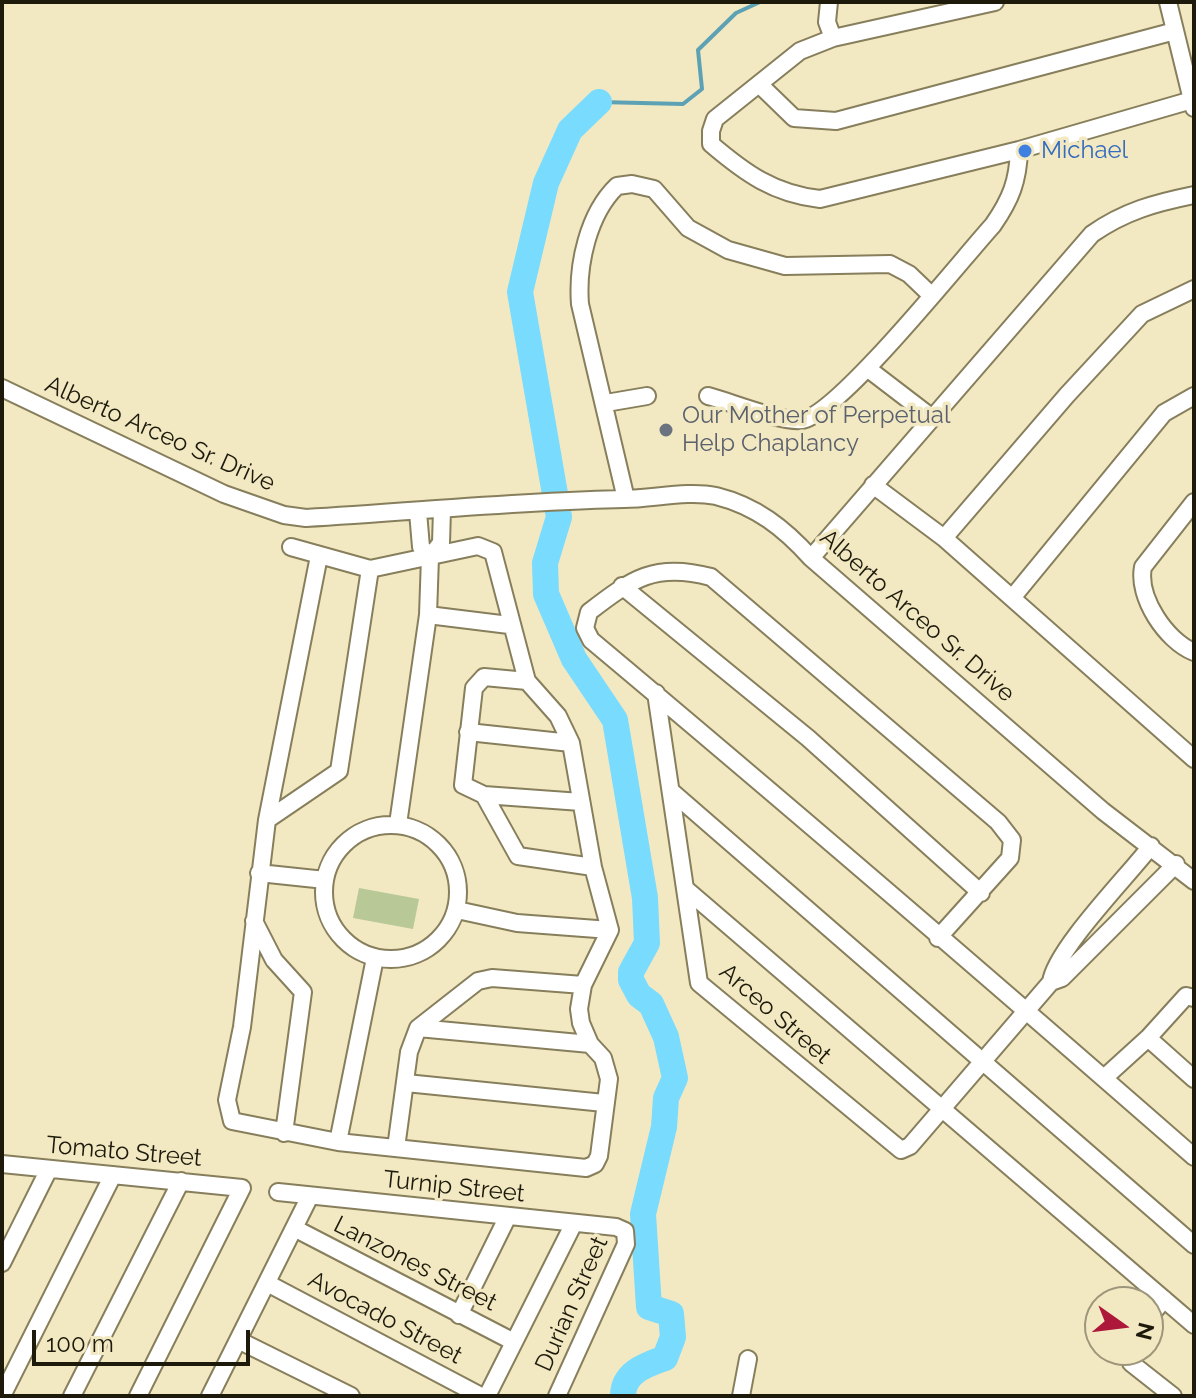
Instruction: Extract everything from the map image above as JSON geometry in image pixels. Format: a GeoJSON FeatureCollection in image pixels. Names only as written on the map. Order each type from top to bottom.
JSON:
{"type":"FeatureCollection","features":[{"type":"Feature","properties":{"kind":"street"},"geometry":{"type":"LineString","coordinates":[[829,2],[827,22],[833,38]]}},
{"type":"Feature","properties":{"kind":"street"},"geometry":{"type":"LineString","coordinates":[[995,2],[833,38],[800,51],[715,119],[711,144],[749,177],[791,196],[820,199],[1193,104],[1168,2]]}},
{"type":"Feature","properties":{"kind":"street"},"geometry":{"type":"LineString","coordinates":[[760,85],[794,118],[836,121],[1175,31]]}},
{"type":"Feature","properties":{"kind":"street"},"geometry":{"type":"LineString","coordinates":[[708,396],[800,420],[816,416],[867,368],[1008,203],[1018,180],[1019,150]]}},
{"type":"Feature","properties":{"kind":"street"},"geometry":{"type":"LineString","coordinates":[[626,499],[606,403],[599,388],[580,304],[578,281],[590,229],[611,192],[624,184],[654,189],[688,228],[728,250],[785,266],[815,268],[890,264],[909,274],[931,295]]}},
{"type":"Feature","properties":{"kind":"street"},"geometry":{"type":"LineString","coordinates":[[811,558],[1092,234],[1133,209],[1194,195]]}},
{"type":"Feature","properties":{"kind":"street"},"geometry":{"type":"LineString","coordinates":[[944,538],[1067,395],[1142,314],[1194,289]]}},
{"type":"Feature","properties":{"kind":"street"},"geometry":{"type":"LineString","coordinates":[[867,368],[931,417]]}},
{"type":"Feature","properties":{"kind":"street","name":"Alberto Arceo Sr. Drive"},"geometry":{"type":"LineString","coordinates":[[2,388],[211,488],[284,515],[306,518],[418,512],[566,499],[713,496],[739,504],[781,525],[811,558],[1103,811],[1176,864],[1194,881]]}},
{"type":"Feature","properties":{"kind":"street"},"geometry":{"type":"LineString","coordinates":[[606,403],[647,396]]}},
{"type":"Feature","properties":{"kind":"street"},"geometry":{"type":"LineString","coordinates":[[1012,598],[1164,413],[1194,396]]}},
{"type":"Feature","properties":{"kind":"street"},"geometry":{"type":"LineString","coordinates":[[873,485],[944,538],[1194,759]]}},
{"type":"Feature","properties":{"kind":"street"},"geometry":{"type":"LineString","coordinates":[[1194,502],[1143,567],[1141,579],[1142,592],[1179,647],[1194,652]]}},
{"type":"Feature","properties":{"kind":"street"},"geometry":{"type":"LineString","coordinates":[[398,824],[428,615],[430,557],[441,543],[442,510]]}},
{"type":"Feature","properties":{"kind":"street"},"geometry":{"type":"LineString","coordinates":[[418,512],[421,547],[430,557]]}},
{"type":"Feature","properties":{"kind":"street"},"geometry":{"type":"LineString","coordinates":[[291,547],[370,569],[486,546],[493,552],[509,625],[527,681],[558,716],[571,743],[593,867],[610,930],[583,985],[581,1023],[590,1044],[607,1067],[609,1079],[599,1156],[595,1164],[586,1168],[338,1142],[232,1121],[227,1100],[242,1027],[267,820],[319,556]]}},
{"type":"Feature","properties":{"kind":"street"},"geometry":{"type":"LineString","coordinates":[[267,820],[339,771],[370,569]]}},
{"type":"Feature","properties":{"kind":"street"},"geometry":{"type":"LineString","coordinates":[[938,938],[1010,858],[1012,840],[998,822],[711,577],[689,571],[640,575],[589,612],[585,628],[591,640],[656,693],[1023,1012],[1194,1157]]}},
{"type":"Feature","properties":{"kind":"street"},"geometry":{"type":"LineString","coordinates":[[622,586],[808,738],[981,893]]}},
{"type":"Feature","properties":{"kind":"street"},"geometry":{"type":"LineString","coordinates":[[428,615],[509,625]]}},
{"type":"Feature","properties":{"kind":"street"},"geometry":{"type":"LineString","coordinates":[[527,681],[484,677],[474,688],[463,785],[484,795],[581,802]]}},
{"type":"Feature","properties":{"kind":"street","name":"Arceo Street"},"geometry":{"type":"LineString","coordinates":[[656,693],[687,890],[695,970],[707,991],[898,1149],[905,1151],[910,1146],[1051,982]]}},
{"type":"Feature","properties":{"kind":"street"},"geometry":{"type":"LineString","coordinates":[[468,732],[571,743]]}},
{"type":"Feature","properties":{"kind":"street"},"geometry":{"type":"LineString","coordinates":[[671,791],[1194,1245]]}},
{"type":"Feature","properties":{"kind":"street"},"geometry":{"type":"LineString","coordinates":[[484,795],[518,856],[593,867]]}},
{"type":"Feature","properties":{"kind":"street"},"geometry":{"type":"LineString","coordinates":[[398,824],[429,835],[451,859],[460,891],[457,910],[442,938],[428,950],[402,960],[375,958],[350,946],[332,924],[325,906],[325,880],[333,857],[347,840],[366,829],[398,824]]}},
{"type":"Feature","properties":{"kind":"street"},"geometry":{"type":"LineString","coordinates":[[1151,846],[1072,942],[1053,969],[1051,982],[1062,978],[1176,864]]}},
{"type":"Feature","properties":{"kind":"street"},"geometry":{"type":"LineString","coordinates":[[259,873],[325,880]]}},
{"type":"Feature","properties":{"kind":"street"},"geometry":{"type":"LineString","coordinates":[[1122,884],[1141,900]]}},
{"type":"Feature","properties":{"kind":"street"},"geometry":{"type":"LineString","coordinates":[[687,890],[943,1106],[1149,1286]]}},
{"type":"Feature","properties":{"kind":"street"},"geometry":{"type":"LineString","coordinates":[[457,910],[517,923],[610,930]]}},
{"type":"Feature","properties":{"kind":"street"},"geometry":{"type":"LineString","coordinates":[[254,921],[274,960],[303,992],[284,1133]]}},
{"type":"Feature","properties":{"kind":"street"},"geometry":{"type":"LineString","coordinates":[[1072,942],[1087,954]]}},
{"type":"Feature","properties":{"kind":"street"},"geometry":{"type":"LineString","coordinates":[[338,1142],[375,958]]}},
{"type":"Feature","properties":{"kind":"street"},"geometry":{"type":"LineString","coordinates":[[396,1148],[409,1052],[418,1028],[478,981],[492,978],[583,985]]}},
{"type":"Feature","properties":{"kind":"street"},"geometry":{"type":"LineString","coordinates":[[1104,1078],[1148,1038],[1178,1001],[1186,996],[1194,998]]}},
{"type":"Feature","properties":{"kind":"street"},"geometry":{"type":"LineString","coordinates":[[418,1028],[590,1044]]}},
{"type":"Feature","properties":{"kind":"street"},"geometry":{"type":"LineString","coordinates":[[1148,1038],[1194,1079]]}},
{"type":"Feature","properties":{"kind":"street"},"geometry":{"type":"LineString","coordinates":[[406,1083],[604,1103]]}},
{"type":"Feature","properties":{"kind":"street","name":"Tomato Street"},"geometry":{"type":"LineString","coordinates":[[2,1164],[242,1188],[138,1396]]}},
{"type":"Feature","properties":{"kind":"street"},"geometry":{"type":"LineString","coordinates":[[2,1263],[49,1169]]}},
{"type":"Feature","properties":{"kind":"street"},"geometry":{"type":"LineString","coordinates":[[2,1396],[113,1175]]}},
{"type":"Feature","properties":{"kind":"street"},"geometry":{"type":"LineString","coordinates":[[72,1396],[181,1181]]}},
{"type":"Feature","properties":{"kind":"street","name":"Turnip Street"},"geometry":{"type":"LineString","coordinates":[[278,1192],[625,1231]]}},
{"type":"Feature","properties":{"kind":"street"},"geometry":{"type":"LineString","coordinates":[[211,1396],[310,1196]]}},
{"type":"Feature","properties":{"kind":"street"},"geometry":{"type":"LineString","coordinates":[[459,1315],[508,1216]]}},
{"type":"Feature","properties":{"kind":"street"},"geometry":{"type":"LineString","coordinates":[[487,1396],[574,1223]]}},
{"type":"Feature","properties":{"kind":"street","name":"Lanzones Street"},"geometry":{"type":"LineString","coordinates":[[294,1228],[514,1342]]}},
{"type":"Feature","properties":{"kind":"street","name":"Durian Street"},"geometry":{"type":"LineString","coordinates":[[560,1394],[626,1244],[625,1231]]}},
{"type":"Feature","properties":{"kind":"street","name":"Avocado Street"},"geometry":{"type":"LineString","coordinates":[[267,1283],[481,1396]]}},
{"type":"Feature","properties":{"kind":"street"},"geometry":{"type":"LineString","coordinates":[[1164,1299],[1194,1325]]}},
{"type":"Feature","properties":{"kind":"street"},"geometry":{"type":"LineString","coordinates":[[238,1340],[351,1396]]}},
{"type":"Feature","properties":{"kind":"street"},"geometry":{"type":"LineString","coordinates":[[741,1396],[748,1359]]}},
{"type":"Feature","properties":{"kind":"street"},"geometry":{"type":"LineString","coordinates":[[1135,1366],[1173,1396]]}},
{"type":"Feature","properties":{"kind":"green space"},"geometry":{"type":"Polygon","coordinates":[[[359,888],[419,899],[413,929],[353,918],[359,888]]]}},
{"type":"Feature","properties":{"kind":"waterway"},"geometry":{"type":"LineString","coordinates":[[599,102],[683,104],[702,89],[698,50],[736,13],[760,2]]}},
{"type":"Feature","properties":{"kind":"waterway"},"geometry":{"type":"LineString","coordinates":[[599,102],[570,130],[546,183],[520,292],[559,517],[545,563],[546,594],[574,659],[615,720],[645,898],[647,943],[631,972],[631,980],[639,995],[651,1004],[666,1037],[675,1078],[666,1098],[664,1127],[643,1214],[649,1307],[671,1314],[673,1337],[665,1358],[631,1375],[623,1396]]}},
{"type":"Feature","properties":{"kind":"place","name":"Michael"},"geometry":{"type":"Point","coordinates":[1025,151]}},
{"type":"Feature","properties":{"kind":"place","name":"Our Mother of Perpetual Help Chaplancy"},"geometry":{"type":"Point","coordinates":[666,430]}}]}
